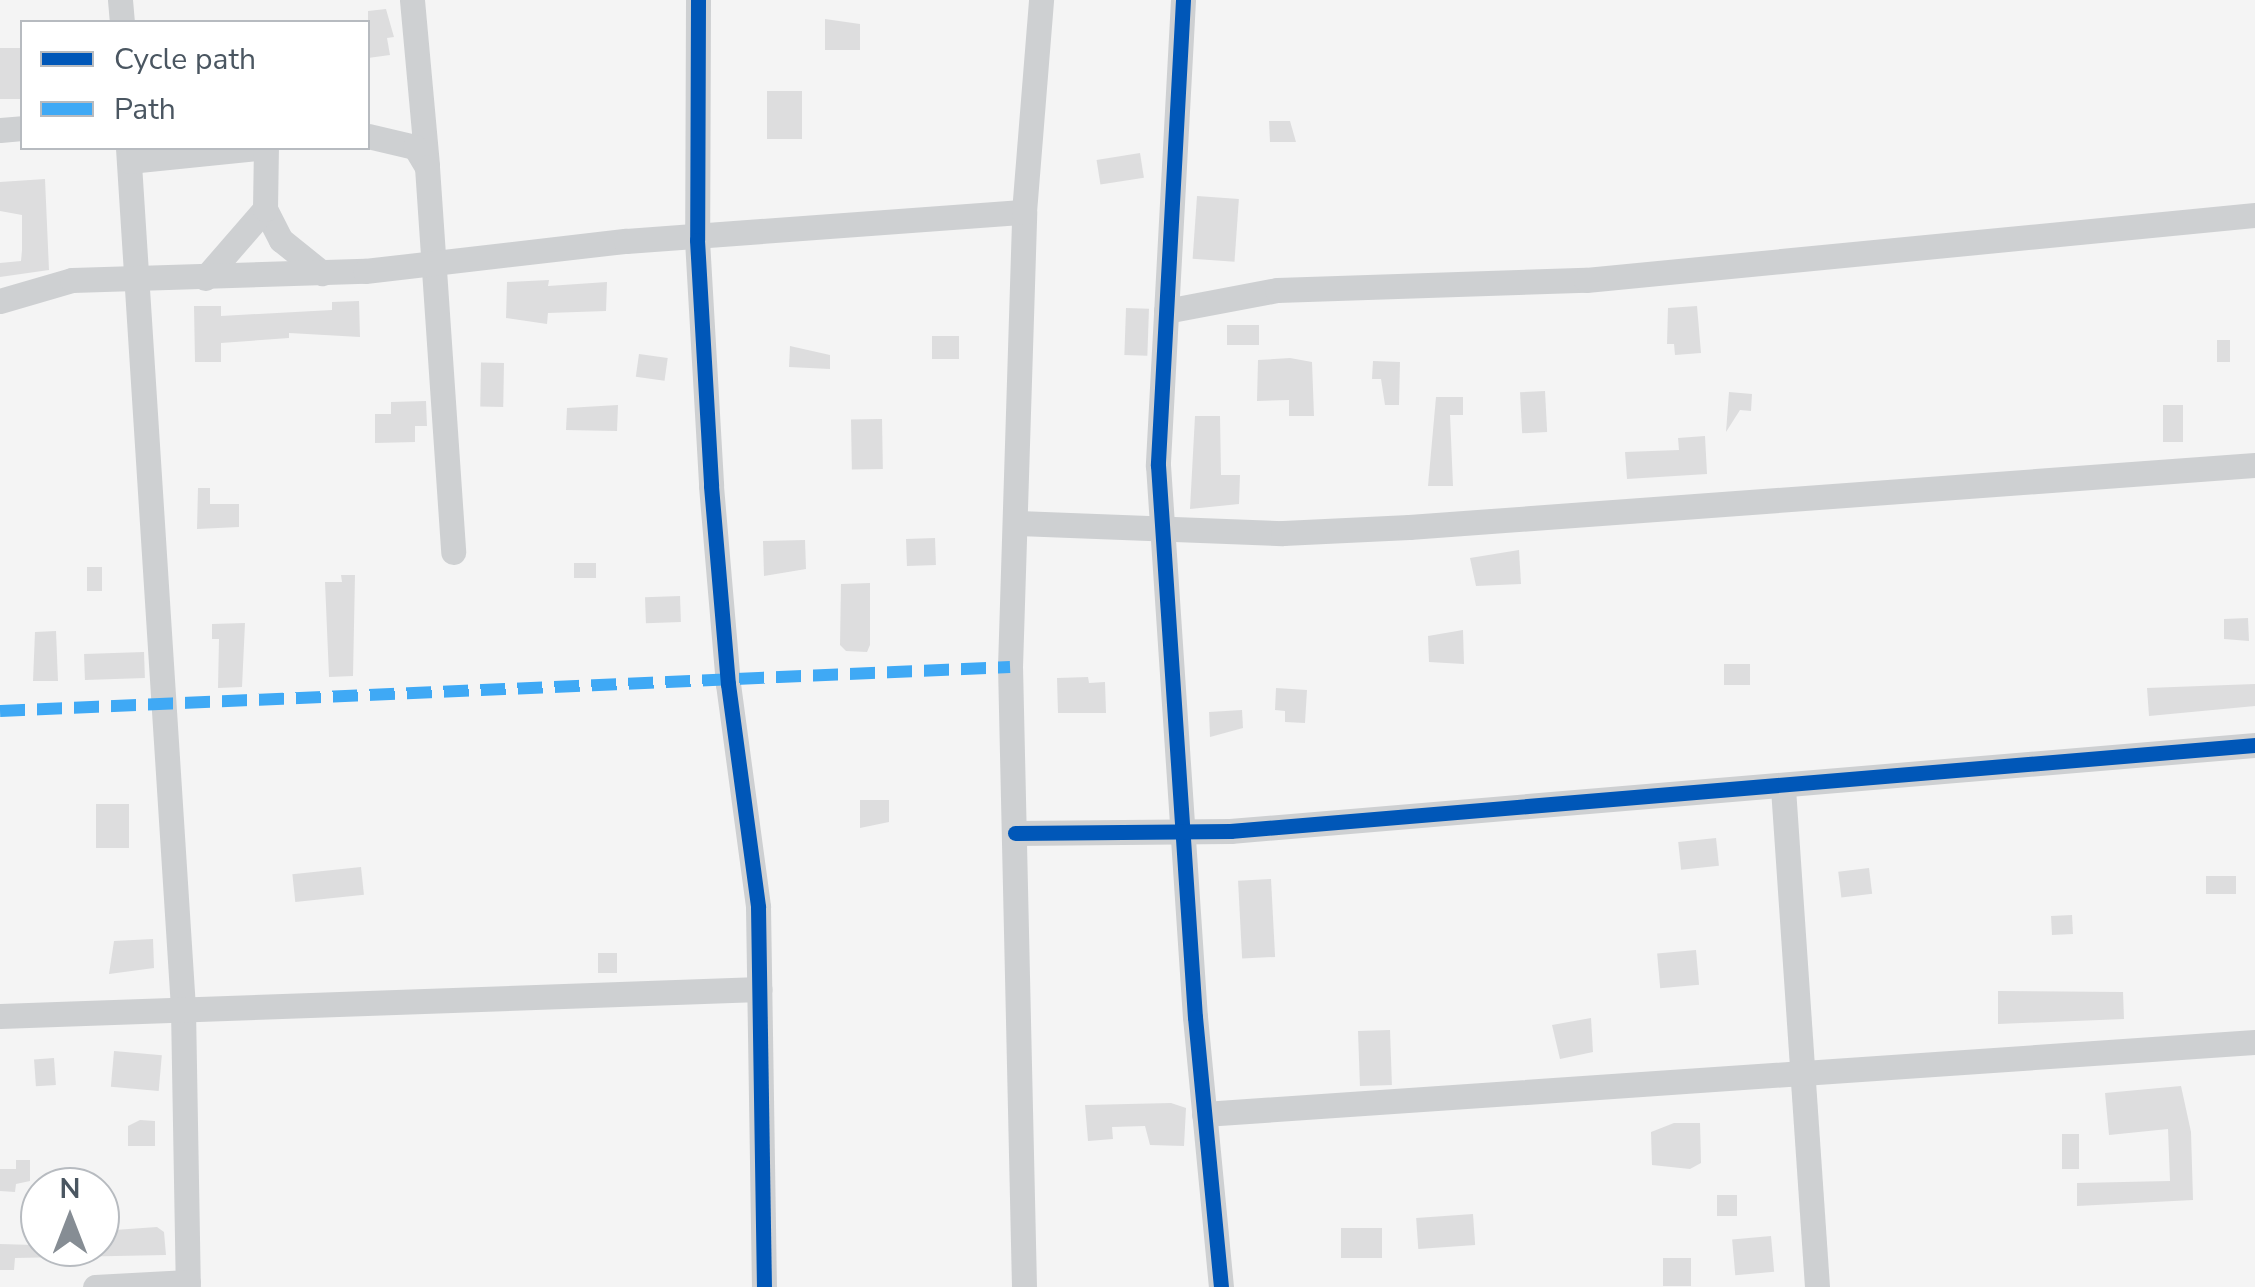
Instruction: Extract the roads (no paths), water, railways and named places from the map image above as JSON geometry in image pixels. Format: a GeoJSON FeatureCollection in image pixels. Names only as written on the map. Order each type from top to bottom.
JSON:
{"type":"FeatureCollection","features":[{"type":"Feature","properties":{"kind":"street"},"geometry":{"type":"LineString","coordinates":[[412,0],[436,262],[453,552]]}},
{"type":"Feature","properties":{"kind":"street"},"geometry":{"type":"LineString","coordinates":[[698,0],[698,240],[713,506],[758,907],[764,1287]]}},
{"type":"Feature","properties":{"kind":"street"},"geometry":{"type":"LineString","coordinates":[[1024,1287],[1010,667],[1018,522],[1024,212],[1042,0]]}},
{"type":"Feature","properties":{"kind":"street"},"geometry":{"type":"LineString","coordinates":[[1183,0],[1158,464],[1204,1114],[1221,1287]]}},
{"type":"Feature","properties":{"kind":"street"},"geometry":{"type":"LineString","coordinates":[[370,136],[415,147],[427,167]]}},
{"type":"Feature","properties":{"kind":"street"},"geometry":{"type":"LineString","coordinates":[[95,1287],[188,1285],[183,1009],[129,154],[214,150]]}},
{"type":"Feature","properties":{"kind":"street"},"geometry":{"type":"LineString","coordinates":[[266,150],[265,209],[280,240],[322,272]]}},
{"type":"Feature","properties":{"kind":"street"},"geometry":{"type":"LineString","coordinates":[[204,278],[265,209]]}},
{"type":"Feature","properties":{"kind":"street"},"geometry":{"type":"LineString","coordinates":[[0,300],[72,280],[322,272],[626,240],[698,240],[1024,212]]}},
{"type":"Feature","properties":{"kind":"street"},"geometry":{"type":"LineString","coordinates":[[1166,311],[1278,290],[1586,280],[2255,215]]}},
{"type":"Feature","properties":{"kind":"street"},"geometry":{"type":"LineString","coordinates":[[1018,522],[1163,530],[1409,527],[2255,465]]}},
{"type":"Feature","properties":{"kind":"street"},"geometry":{"type":"LineString","coordinates":[[1015,833],[1186,830],[1783,788],[2255,745]]}},
{"type":"Feature","properties":{"kind":"street"},"geometry":{"type":"LineString","coordinates":[[1783,788],[1817,1287]]}},
{"type":"Feature","properties":{"kind":"street"},"geometry":{"type":"LineString","coordinates":[[0,1016],[760,989]]}},
{"type":"Feature","properties":{"kind":"street"},"geometry":{"type":"LineString","coordinates":[[1204,1114],[2255,1042]]}}]}
